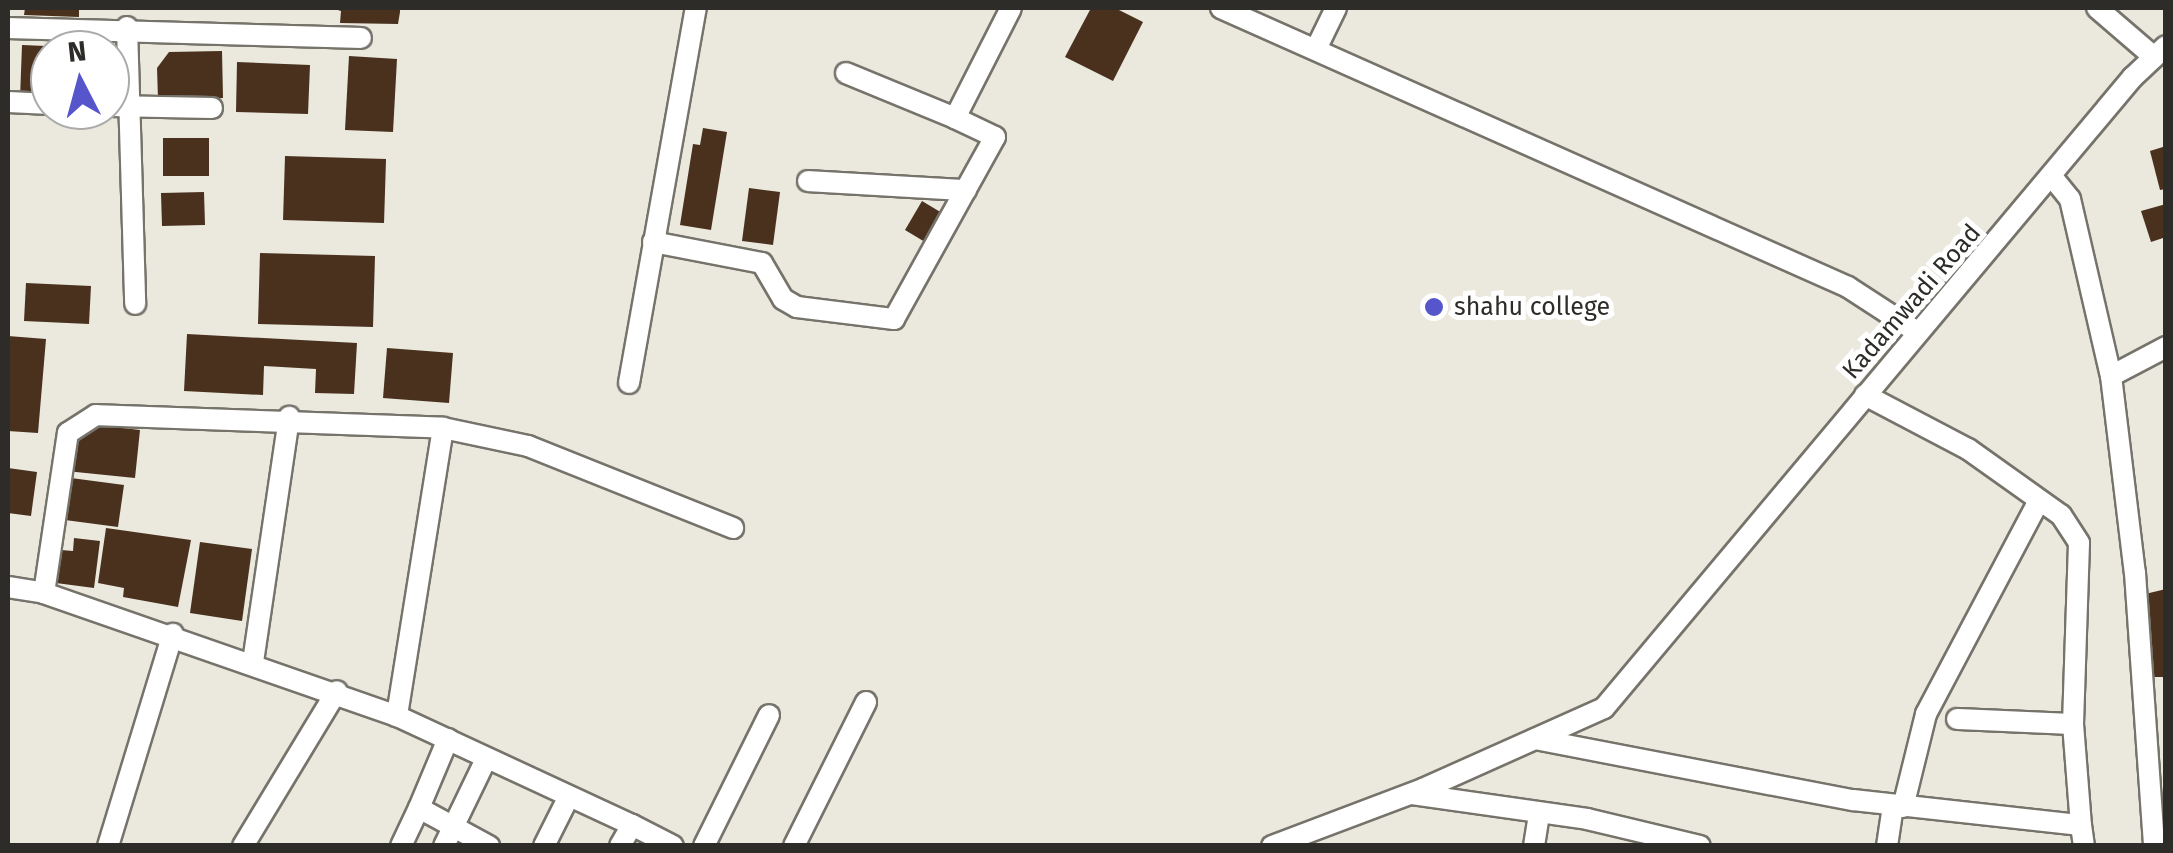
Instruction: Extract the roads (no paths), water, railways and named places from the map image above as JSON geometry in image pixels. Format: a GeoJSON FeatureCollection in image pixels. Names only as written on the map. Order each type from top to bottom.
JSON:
{"type":"FeatureCollection","features":[{"type":"Feature","properties":{"kind":"street"},"geometry":{"type":"LineString","coordinates":[[629,383],[696,8]]}},
{"type":"Feature","properties":{"kind":"street"},"geometry":{"type":"LineString","coordinates":[[955,118],[1011,8]]}},
{"type":"Feature","properties":{"kind":"street"},"geometry":{"type":"LineString","coordinates":[[1221,8],[1848,287],[1917,332]]}},
{"type":"Feature","properties":{"kind":"street"},"geometry":{"type":"LineString","coordinates":[[1316,50],[1336,8]]}},
{"type":"Feature","properties":{"kind":"street"},"geometry":{"type":"LineString","coordinates":[[2097,8],[2160,52],[2054,178],[2070,199],[2111,376],[2158,767],[2154,846]]}},
{"type":"Feature","properties":{"kind":"street"},"geometry":{"type":"LineString","coordinates":[[8,28],[127,27],[361,38]]}},
{"type":"Feature","properties":{"kind":"street"},"geometry":{"type":"LineString","coordinates":[[652,242],[762,263],[783,299],[797,307],[894,319],[995,137],[846,72]]}},
{"type":"Feature","properties":{"kind":"street"},"geometry":{"type":"LineString","coordinates":[[130,106],[212,108]]}},
{"type":"Feature","properties":{"kind":"street"},"geometry":{"type":"LineString","coordinates":[[121,130],[135,304]]}},
{"type":"Feature","properties":{"kind":"street","name":"Kadamwadi Road"},"geometry":{"type":"LineString","coordinates":[[1272,846],[1410,794],[1604,708],[1917,332],[2054,178]]}},
{"type":"Feature","properties":{"kind":"street"},"geometry":{"type":"LineString","coordinates":[[808,181],[966,190]]}},
{"type":"Feature","properties":{"kind":"street"},"geometry":{"type":"LineString","coordinates":[[2111,376],[2166,347]]}},
{"type":"Feature","properties":{"kind":"street"},"geometry":{"type":"LineString","coordinates":[[1536,739],[2082,836],[2073,724],[2079,543],[2061,515],[1968,450],[1865,395]]}},
{"type":"Feature","properties":{"kind":"street"},"geometry":{"type":"LineString","coordinates":[[44,593],[65,444],[74,424],[96,415],[289,417],[444,428],[528,446],[732,528]]}},
{"type":"Feature","properties":{"kind":"street"},"geometry":{"type":"LineString","coordinates":[[253,662],[289,417]]}},
{"type":"Feature","properties":{"kind":"street"},"geometry":{"type":"LineString","coordinates":[[397,716],[444,428]]}},
{"type":"Feature","properties":{"kind":"street"},"geometry":{"type":"LineString","coordinates":[[1887,846],[1926,714],[2039,501]]}},
{"type":"Feature","properties":{"kind":"street"},"geometry":{"type":"LineString","coordinates":[[8,587],[44,593],[174,634],[337,691],[673,846]]}},
{"type":"Feature","properties":{"kind":"street"},"geometry":{"type":"LineString","coordinates":[[108,846],[174,634]]}},
{"type":"Feature","properties":{"kind":"street"},"geometry":{"type":"LineString","coordinates":[[243,846],[337,691]]}},
{"type":"Feature","properties":{"kind":"street"},"geometry":{"type":"LineString","coordinates":[[794,846],[866,702]]}},
{"type":"Feature","properties":{"kind":"street"},"geometry":{"type":"LineString","coordinates":[[708,844],[769,715]]}},
{"type":"Feature","properties":{"kind":"street"},"geometry":{"type":"LineString","coordinates":[[1957,719],[2073,724]]}},
{"type":"Feature","properties":{"kind":"street"},"geometry":{"type":"LineString","coordinates":[[401,846],[448,739]]}},
{"type":"Feature","properties":{"kind":"street"},"geometry":{"type":"LineString","coordinates":[[449,836],[486,759]]}},
{"type":"Feature","properties":{"kind":"street"},"geometry":{"type":"LineString","coordinates":[[1410,794],[1608,823],[1700,846]]}},
{"type":"Feature","properties":{"kind":"street"},"geometry":{"type":"LineString","coordinates":[[544,846],[568,798]]}},
{"type":"Feature","properties":{"kind":"street"},"geometry":{"type":"LineString","coordinates":[[419,808],[449,836],[489,846]]}},
{"type":"Feature","properties":{"kind":"street"},"geometry":{"type":"LineString","coordinates":[[1534,846],[1540,814]]}},
{"type":"Feature","properties":{"kind":"street"},"geometry":{"type":"LineString","coordinates":[[1604,846],[1608,823]]}},
{"type":"Feature","properties":{"kind":"street"},"geometry":{"type":"LineString","coordinates":[[620,846],[632,825]]}},
{"type":"Feature","properties":{"kind":"place","name":"shahu college"},"geometry":{"type":"Point","coordinates":[1434,307]}}]}
